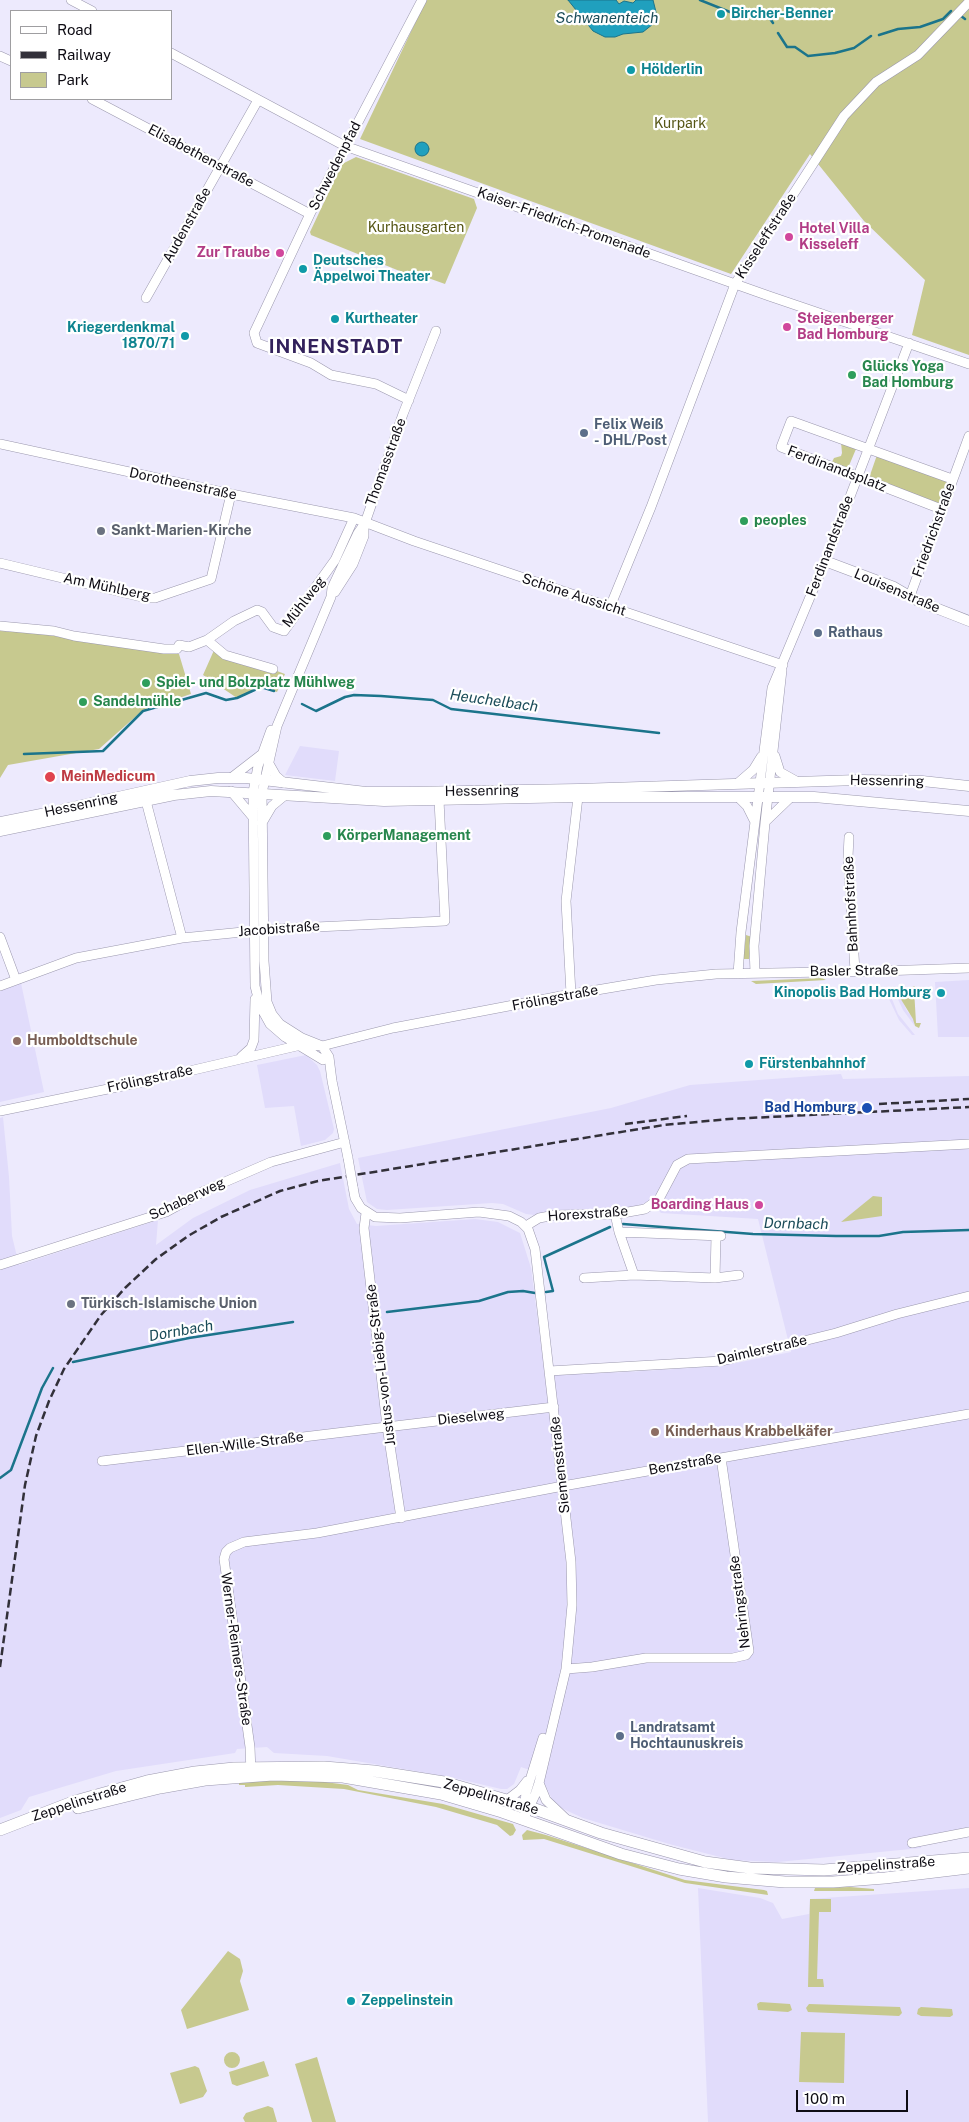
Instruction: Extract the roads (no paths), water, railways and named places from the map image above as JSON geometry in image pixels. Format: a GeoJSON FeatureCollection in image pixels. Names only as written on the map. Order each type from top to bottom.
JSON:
{"type":"FeatureCollection","features":[{"type":"Feature","properties":{"kind":"main road","name":"Zeppelinstraße"},"geometry":{"type":"LineString","coordinates":[[0,1830],[160,1788],[251,1771],[324,1767],[374,1771],[444,1782],[527,1806],[601,1833],[688,1858],[750,1868],[824,1870],[969,1858]]}},
{"type":"Feature","properties":{"kind":"main road","name":"Zeppelinstraße"},"geometry":{"type":"LineString","coordinates":[[251,1771],[377,1782],[442,1794],[646,1861],[687,1871],[741,1879],[785,1882],[856,1881],[969,1868]]}},
{"type":"Feature","properties":{"kind":"street"},"geometry":{"type":"LineString","coordinates":[[71,0],[90,10]]}},
{"type":"Feature","properties":{"kind":"street","name":"Schwedenpfad"},"geometry":{"type":"LineString","coordinates":[[409,400],[376,384],[331,375],[311,363],[257,343],[254,334],[310,214],[422,0]]}},
{"type":"Feature","properties":{"kind":"street","name":"Kisseleffstraße"},"geometry":{"type":"LineString","coordinates":[[610,607],[652,504],[735,284],[844,116],[876,82],[918,54],[969,2]]}},
{"type":"Feature","properties":{"kind":"street","name":"Kaiser-Friedrich-Promenade"},"geometry":{"type":"LineString","coordinates":[[172,55],[345,146],[735,284],[969,364]]}},
{"type":"Feature","properties":{"kind":"street","name":"Elisabethenstraße"},"geometry":{"type":"LineString","coordinates":[[94,100],[310,214]]}},
{"type":"Feature","properties":{"kind":"street","name":"Audenstraße"},"geometry":{"type":"LineString","coordinates":[[146,298],[258,100]]}},
{"type":"Feature","properties":{"kind":"street","name":"Thomasstraße"},"geometry":{"type":"LineString","coordinates":[[259,780],[268,762],[284,707],[331,597],[332,588],[358,534],[365,524],[409,400],[436,331]]}},
{"type":"Feature","properties":{"kind":"street","name":"Ferdinandstraße"},"geometry":{"type":"LineString","coordinates":[[783,665],[909,343]]}},
{"type":"Feature","properties":{"kind":"street","name":"Ferdinandsplatz"},"geometry":{"type":"LineString","coordinates":[[941,508],[780,447],[791,421],[952,479]]}},
{"type":"Feature","properties":{"kind":"street","name":"Friedrichstraße"},"geometry":{"type":"LineString","coordinates":[[910,596],[969,436]]}},
{"type":"Feature","properties":{"kind":"street","name":"Dorotheenstraße"},"geometry":{"type":"LineString","coordinates":[[0,444],[231,494],[354,518],[365,524]]}},
{"type":"Feature","properties":{"kind":"street","name":"Am Mühlberg"},"geometry":{"type":"LineString","coordinates":[[0,562],[146,598],[155,598],[211,579],[231,494]]}},
{"type":"Feature","properties":{"kind":"street","name":"Mühlweg"},"geometry":{"type":"LineString","coordinates":[[0,626],[54,631],[74,636],[155,648],[177,649],[179,645],[189,647],[207,640],[234,621],[257,610],[262,612],[273,628],[284,631],[335,560],[354,518]]}},
{"type":"Feature","properties":{"kind":"street","name":"Schöne Aussicht"},"geometry":{"type":"LineString","coordinates":[[365,524],[783,665]]}},
{"type":"Feature","properties":{"kind":"street","name":"Louisenstraße"},"geometry":{"type":"LineString","coordinates":[[825,561],[894,587],[910,596],[969,621]]}},
{"type":"Feature","properties":{"kind":"street"},"geometry":{"type":"LineString","coordinates":[[207,640],[225,655],[273,669]]}},
{"type":"Feature","properties":{"kind":"street"},"geometry":{"type":"LineString","coordinates":[[765,782],[774,751],[783,665]]}},
{"type":"Feature","properties":{"kind":"street"},"geometry":{"type":"LineString","coordinates":[[738,974],[741,932],[765,782],[764,752],[772,688],[783,665]]}},
{"type":"Feature","properties":{"kind":"street","name":"Thomasstraße"},"geometry":{"type":"LineString","coordinates":[[259,780],[262,754],[271,730],[284,707]]}},
{"type":"Feature","properties":{"kind":"street"},"geometry":{"type":"LineString","coordinates":[[774,751],[780,772],[798,782]]}},
{"type":"Feature","properties":{"kind":"street"},"geometry":{"type":"LineString","coordinates":[[738,783],[753,770],[764,752]]}},
{"type":"Feature","properties":{"kind":"street"},"geometry":{"type":"LineString","coordinates":[[231,778],[262,754]]}},
{"type":"Feature","properties":{"kind":"street"},"geometry":{"type":"LineString","coordinates":[[268,762],[276,776],[284,783]]}},
{"type":"Feature","properties":{"kind":"street","name":"Hessenring"},"geometry":{"type":"LineString","coordinates":[[0,822],[190,781],[231,778],[366,792],[578,790],[765,782],[888,780],[969,786]]}},
{"type":"Feature","properties":{"kind":"street"},"geometry":{"type":"LineString","coordinates":[[259,780],[252,816],[265,991],[269,1008],[276,1019],[285,1028],[318,1044],[326,1058],[358,1204],[366,1213],[383,1218],[480,1212],[495,1213],[515,1218],[526,1226]]}},
{"type":"Feature","properties":{"kind":"street"},"geometry":{"type":"LineString","coordinates":[[231,791],[252,816]]}},
{"type":"Feature","properties":{"kind":"street","name":"Hessenring"},"geometry":{"type":"LineString","coordinates":[[0,831],[194,792],[231,791],[284,796],[384,801],[578,797],[834,798],[969,811]]}},
{"type":"Feature","properties":{"kind":"street"},"geometry":{"type":"LineString","coordinates":[[236,1059],[248,1052],[254,1040],[262,823],[257,793]]}},
{"type":"Feature","properties":{"kind":"street"},"geometry":{"type":"LineString","coordinates":[[262,823],[272,806],[284,796]]}},
{"type":"Feature","properties":{"kind":"street"},"geometry":{"type":"LineString","coordinates":[[570,994],[566,901],[578,797]]}},
{"type":"Feature","properties":{"kind":"street"},"geometry":{"type":"LineString","coordinates":[[738,798],[760,822],[755,973]]}},
{"type":"Feature","properties":{"kind":"street"},"geometry":{"type":"LineString","coordinates":[[760,822],[791,798]]}},
{"type":"Feature","properties":{"kind":"street","name":"Jacobistraße"},"geometry":{"type":"LineString","coordinates":[[0,986],[76,958],[182,938],[259,930],[445,921],[439,800]]}},
{"type":"Feature","properties":{"kind":"street"},"geometry":{"type":"LineString","coordinates":[[146,801],[182,938]]}},
{"type":"Feature","properties":{"kind":"street","name":"Bahnhofstraße"},"geometry":{"type":"LineString","coordinates":[[849,838],[848,857],[855,971]]}},
{"type":"Feature","properties":{"kind":"street"},"geometry":{"type":"LineString","coordinates":[[741,932],[750,933],[755,931]]}},
{"type":"Feature","properties":{"kind":"street"},"geometry":{"type":"LineString","coordinates":[[0,937],[16,980]]}},
{"type":"Feature","properties":{"kind":"street","name":"Basler Straße"},"geometry":{"type":"LineString","coordinates":[[738,974],[969,968]]}},
{"type":"Feature","properties":{"kind":"street","name":"Frölingstraße"},"geometry":{"type":"LineString","coordinates":[[0,1111],[151,1080],[300,1045],[336,1041],[570,994],[656,980],[738,974]]}},
{"type":"Feature","properties":{"kind":"street"},"geometry":{"type":"LineString","coordinates":[[255,986],[260,1006],[266,1019],[282,1034],[326,1058]]}},
{"type":"Feature","properties":{"kind":"street"},"geometry":{"type":"LineString","coordinates":[[326,1058],[336,1041]]}},
{"type":"Feature","properties":{"kind":"street","name":"Schaberweg"},"geometry":{"type":"LineString","coordinates":[[0,1265],[166,1212],[204,1191],[263,1165],[345,1142]]}},
{"type":"Feature","properties":{"kind":"street","name":"Horexstraße"},"geometry":{"type":"LineString","coordinates":[[526,1226],[539,1218],[555,1215],[615,1214],[642,1210],[654,1204],[664,1192],[677,1165],[688,1159],[969,1144]]}},
{"type":"Feature","properties":{"kind":"street","name":"Justus-von-Liebig-Straße"},"geometry":{"type":"LineString","coordinates":[[366,1213],[364,1228],[387,1426],[401,1518]]}},
{"type":"Feature","properties":{"kind":"street"},"geometry":{"type":"LineString","coordinates":[[615,1214],[618,1232],[634,1275]]}},
{"type":"Feature","properties":{"kind":"street","name":"Siemensstraße"},"geometry":{"type":"LineString","coordinates":[[522,1820],[539,1783],[566,1668],[571,1625],[571,1562],[563,1486],[535,1249],[530,1232],[526,1226]]}},
{"type":"Feature","properties":{"kind":"street"},"geometry":{"type":"LineString","coordinates":[[618,1232],[719,1236],[715,1278]]}},
{"type":"Feature","properties":{"kind":"street"},"geometry":{"type":"LineString","coordinates":[[584,1278],[634,1275],[715,1278],[739,1275]]}},
{"type":"Feature","properties":{"kind":"street","name":"Daimlerstraße"},"geometry":{"type":"LineString","coordinates":[[549,1371],[722,1361],[836,1333],[897,1314],[969,1296]]}},
{"type":"Feature","properties":{"kind":"street","name":"Dieselweg"},"geometry":{"type":"LineString","coordinates":[[387,1426],[554,1407]]}},
{"type":"Feature","properties":{"kind":"street","name":"Benzstraße"},"geometry":{"type":"LineString","coordinates":[[401,1518],[563,1486],[969,1414]]}},
{"type":"Feature","properties":{"kind":"street","name":"Ellen-Wille-Straße"},"geometry":{"type":"LineString","coordinates":[[102,1462],[387,1426]]}},
{"type":"Feature","properties":{"kind":"street","name":"Nehringstraße"},"geometry":{"type":"LineString","coordinates":[[566,1668],[592,1667],[646,1658],[733,1658],[746,1655],[749,1652],[721,1458]]}},
{"type":"Feature","properties":{"kind":"street","name":"Werner-Reimers-Straße"},"geometry":{"type":"LineString","coordinates":[[251,1771],[224,1559],[226,1552],[230,1548],[244,1542],[317,1533],[401,1518]]}},
{"type":"Feature","properties":{"kind":"street","name":"Siemensstraße"},"geometry":{"type":"LineString","coordinates":[[527,1806],[531,1774],[556,1705]]}},
{"type":"Feature","properties":{"kind":"street","name":"Siemensstraße"},"geometry":{"type":"LineString","coordinates":[[507,1800],[520,1790],[531,1774]]}},
{"type":"Feature","properties":{"kind":"street"},"geometry":{"type":"LineString","coordinates":[[539,1783],[546,1800],[569,1822]]}},
{"type":"Feature","properties":{"kind":"street"},"geometry":{"type":"LineString","coordinates":[[912,1843],[969,1832]]}},
{"type":"Feature","properties":{"kind":"water","name":"Schwanenteich"},"geometry":{"type":"Polygon","coordinates":[[[568,0],[616,0],[619,4],[624,1],[633,3],[636,0],[653,0],[656,12],[653,24],[643,32],[605,37],[593,31],[568,0]]]}},
{"type":"Feature","properties":{"kind":"water"},"geometry":{"type":"Polygon","coordinates":[[[422,142],[427,144],[429,149],[427,154],[422,156],[417,154],[415,149],[417,144],[422,142]]]}},
{"type":"Feature","properties":{"kind":"waterway"},"geometry":{"type":"LineString","coordinates":[[700,0],[740,16],[766,13],[773,23]]}},
{"type":"Feature","properties":{"kind":"waterway"},"geometry":{"type":"LineString","coordinates":[[879,35],[898,29],[920,27],[943,19],[951,11]]}},
{"type":"Feature","properties":{"kind":"waterway"},"geometry":{"type":"LineString","coordinates":[[961,16],[965,19]]}},
{"type":"Feature","properties":{"kind":"waterway"},"geometry":{"type":"LineString","coordinates":[[778,33],[787,47],[795,47],[808,56],[835,53],[854,48],[871,36]]}},
{"type":"Feature","properties":{"kind":"waterway","name":"Heuchelbach"},"geometry":{"type":"LineString","coordinates":[[24,754],[103,751],[143,711],[206,693],[226,700],[237,698],[261,687],[274,691]]}},
{"type":"Feature","properties":{"kind":"waterway","name":"Heuchelbach"},"geometry":{"type":"LineString","coordinates":[[302,704],[316,711],[345,697],[354,695],[433,700],[451,709],[659,733]]}},
{"type":"Feature","properties":{"kind":"waterway","name":"Dornbach"},"geometry":{"type":"LineString","coordinates":[[623,1224],[753,1234],[836,1236],[879,1236],[903,1232],[969,1230]]}},
{"type":"Feature","properties":{"kind":"waterway","name":"Dornbach"},"geometry":{"type":"LineString","coordinates":[[546,1292],[553,1291],[544,1257],[610,1227]]}},
{"type":"Feature","properties":{"kind":"waterway","name":"Dornbach"},"geometry":{"type":"LineString","coordinates":[[387,1312],[479,1301],[508,1292],[523,1291],[535,1293]]}},
{"type":"Feature","properties":{"kind":"waterway","name":"Dornbach"},"geometry":{"type":"LineString","coordinates":[[73,1362],[189,1338],[293,1322]]}},
{"type":"Feature","properties":{"kind":"waterway","name":"Dornbach"},"geometry":{"type":"LineString","coordinates":[[0,1478],[11,1470],[42,1388],[53,1368]]}},
{"type":"Feature","properties":{"kind":"railway"},"geometry":{"type":"LineString","coordinates":[[879,1104],[969,1099]]}},
{"type":"Feature","properties":{"kind":"railway"},"geometry":{"type":"LineString","coordinates":[[0,1667],[25,1485],[36,1436],[49,1401],[64,1369],[101,1315],[125,1288],[156,1259],[188,1236],[221,1217],[280,1191],[318,1181],[664,1125],[729,1119],[969,1107]]}},
{"type":"Feature","properties":{"kind":"railway"},"geometry":{"type":"LineString","coordinates":[[625,1124],[687,1116]]}},
{"type":"Feature","properties":{"kind":"place","name":"Bircher-Benner"},"geometry":{"type":"Point","coordinates":[721,14]}},
{"type":"Feature","properties":{"kind":"place","name":"Hölderlin"},"geometry":{"type":"Point","coordinates":[631,70]}},
{"type":"Feature","properties":{"kind":"place","name":"Hotel Villa Kisseleff"},"geometry":{"type":"Point","coordinates":[789,237]}},
{"type":"Feature","properties":{"kind":"place","name":"Zur Traube"},"geometry":{"type":"Point","coordinates":[280,253]}},
{"type":"Feature","properties":{"kind":"place","name":"Deutsches Äppelwoi Theater"},"geometry":{"type":"Point","coordinates":[303,269]}},
{"type":"Feature","properties":{"kind":"place","name":"Kurtheater"},"geometry":{"type":"Point","coordinates":[335,319]}},
{"type":"Feature","properties":{"kind":"place","name":"Steigenberger Bad Homburg"},"geometry":{"type":"Point","coordinates":[787,327]}},
{"type":"Feature","properties":{"kind":"place","name":"Kriegerdenkmal 1870/71"},"geometry":{"type":"Point","coordinates":[185,336]}},
{"type":"Feature","properties":{"kind":"place","name":"Glücks Yoga Bad Homburg"},"geometry":{"type":"Point","coordinates":[852,375]}},
{"type":"Feature","properties":{"kind":"place","name":"Felix Weiß - DHL/Post"},"geometry":{"type":"Point","coordinates":[584,433]}},
{"type":"Feature","properties":{"kind":"place","name":"peoples"},"geometry":{"type":"Point","coordinates":[744,521]}},
{"type":"Feature","properties":{"kind":"place","name":"Sankt-Marien-Kirche"},"geometry":{"type":"Point","coordinates":[101,531]}},
{"type":"Feature","properties":{"kind":"place","name":"Rathaus"},"geometry":{"type":"Point","coordinates":[818,633]}},
{"type":"Feature","properties":{"kind":"place","name":"Spiel- und Bolzplatz Mühlweg"},"geometry":{"type":"Point","coordinates":[146,683]}},
{"type":"Feature","properties":{"kind":"place","name":"Sandelmühle"},"geometry":{"type":"Point","coordinates":[83,702]}},
{"type":"Feature","properties":{"kind":"place","name":"MeinMedicum"},"geometry":{"type":"Point","coordinates":[50,777]}},
{"type":"Feature","properties":{"kind":"place","name":"KörperManagement"},"geometry":{"type":"Point","coordinates":[327,836]}},
{"type":"Feature","properties":{"kind":"place","name":"Kinopolis Bad Homburg"},"geometry":{"type":"Point","coordinates":[941,993]}},
{"type":"Feature","properties":{"kind":"place","name":"Humboldtschule"},"geometry":{"type":"Point","coordinates":[17,1041]}},
{"type":"Feature","properties":{"kind":"place","name":"Fürstenbahnhof"},"geometry":{"type":"Point","coordinates":[749,1064]}},
{"type":"Feature","properties":{"kind":"place","name":"Bad Homburg"},"geometry":{"type":"Point","coordinates":[867,1108]}},
{"type":"Feature","properties":{"kind":"place","name":"Boarding Haus"},"geometry":{"type":"Point","coordinates":[759,1205]}},
{"type":"Feature","properties":{"kind":"place","name":"Türkisch-Islamische Union"},"geometry":{"type":"Point","coordinates":[71,1304]}},
{"type":"Feature","properties":{"kind":"place","name":"Kinderhaus Krabbelkäfer"},"geometry":{"type":"Point","coordinates":[655,1432]}},
{"type":"Feature","properties":{"kind":"place","name":"Landratsamt Hochtaunuskreis"},"geometry":{"type":"Point","coordinates":[620,1736]}},
{"type":"Feature","properties":{"kind":"place","name":"Zeppelinstein"},"geometry":{"type":"Point","coordinates":[351,2001]}},
{"type":"Feature","properties":{"kind":"district","name":"INNENSTADT"},"geometry":{"type":"Point","coordinates":[336,347]}},
{"type":"Feature","properties":{"kind":"park label","name":"Kurpark"},"geometry":{"type":"Point","coordinates":[680,124]}},
{"type":"Feature","properties":{"kind":"park label","name":"Kurhausgarten"},"geometry":{"type":"Point","coordinates":[416,228]}}]}
